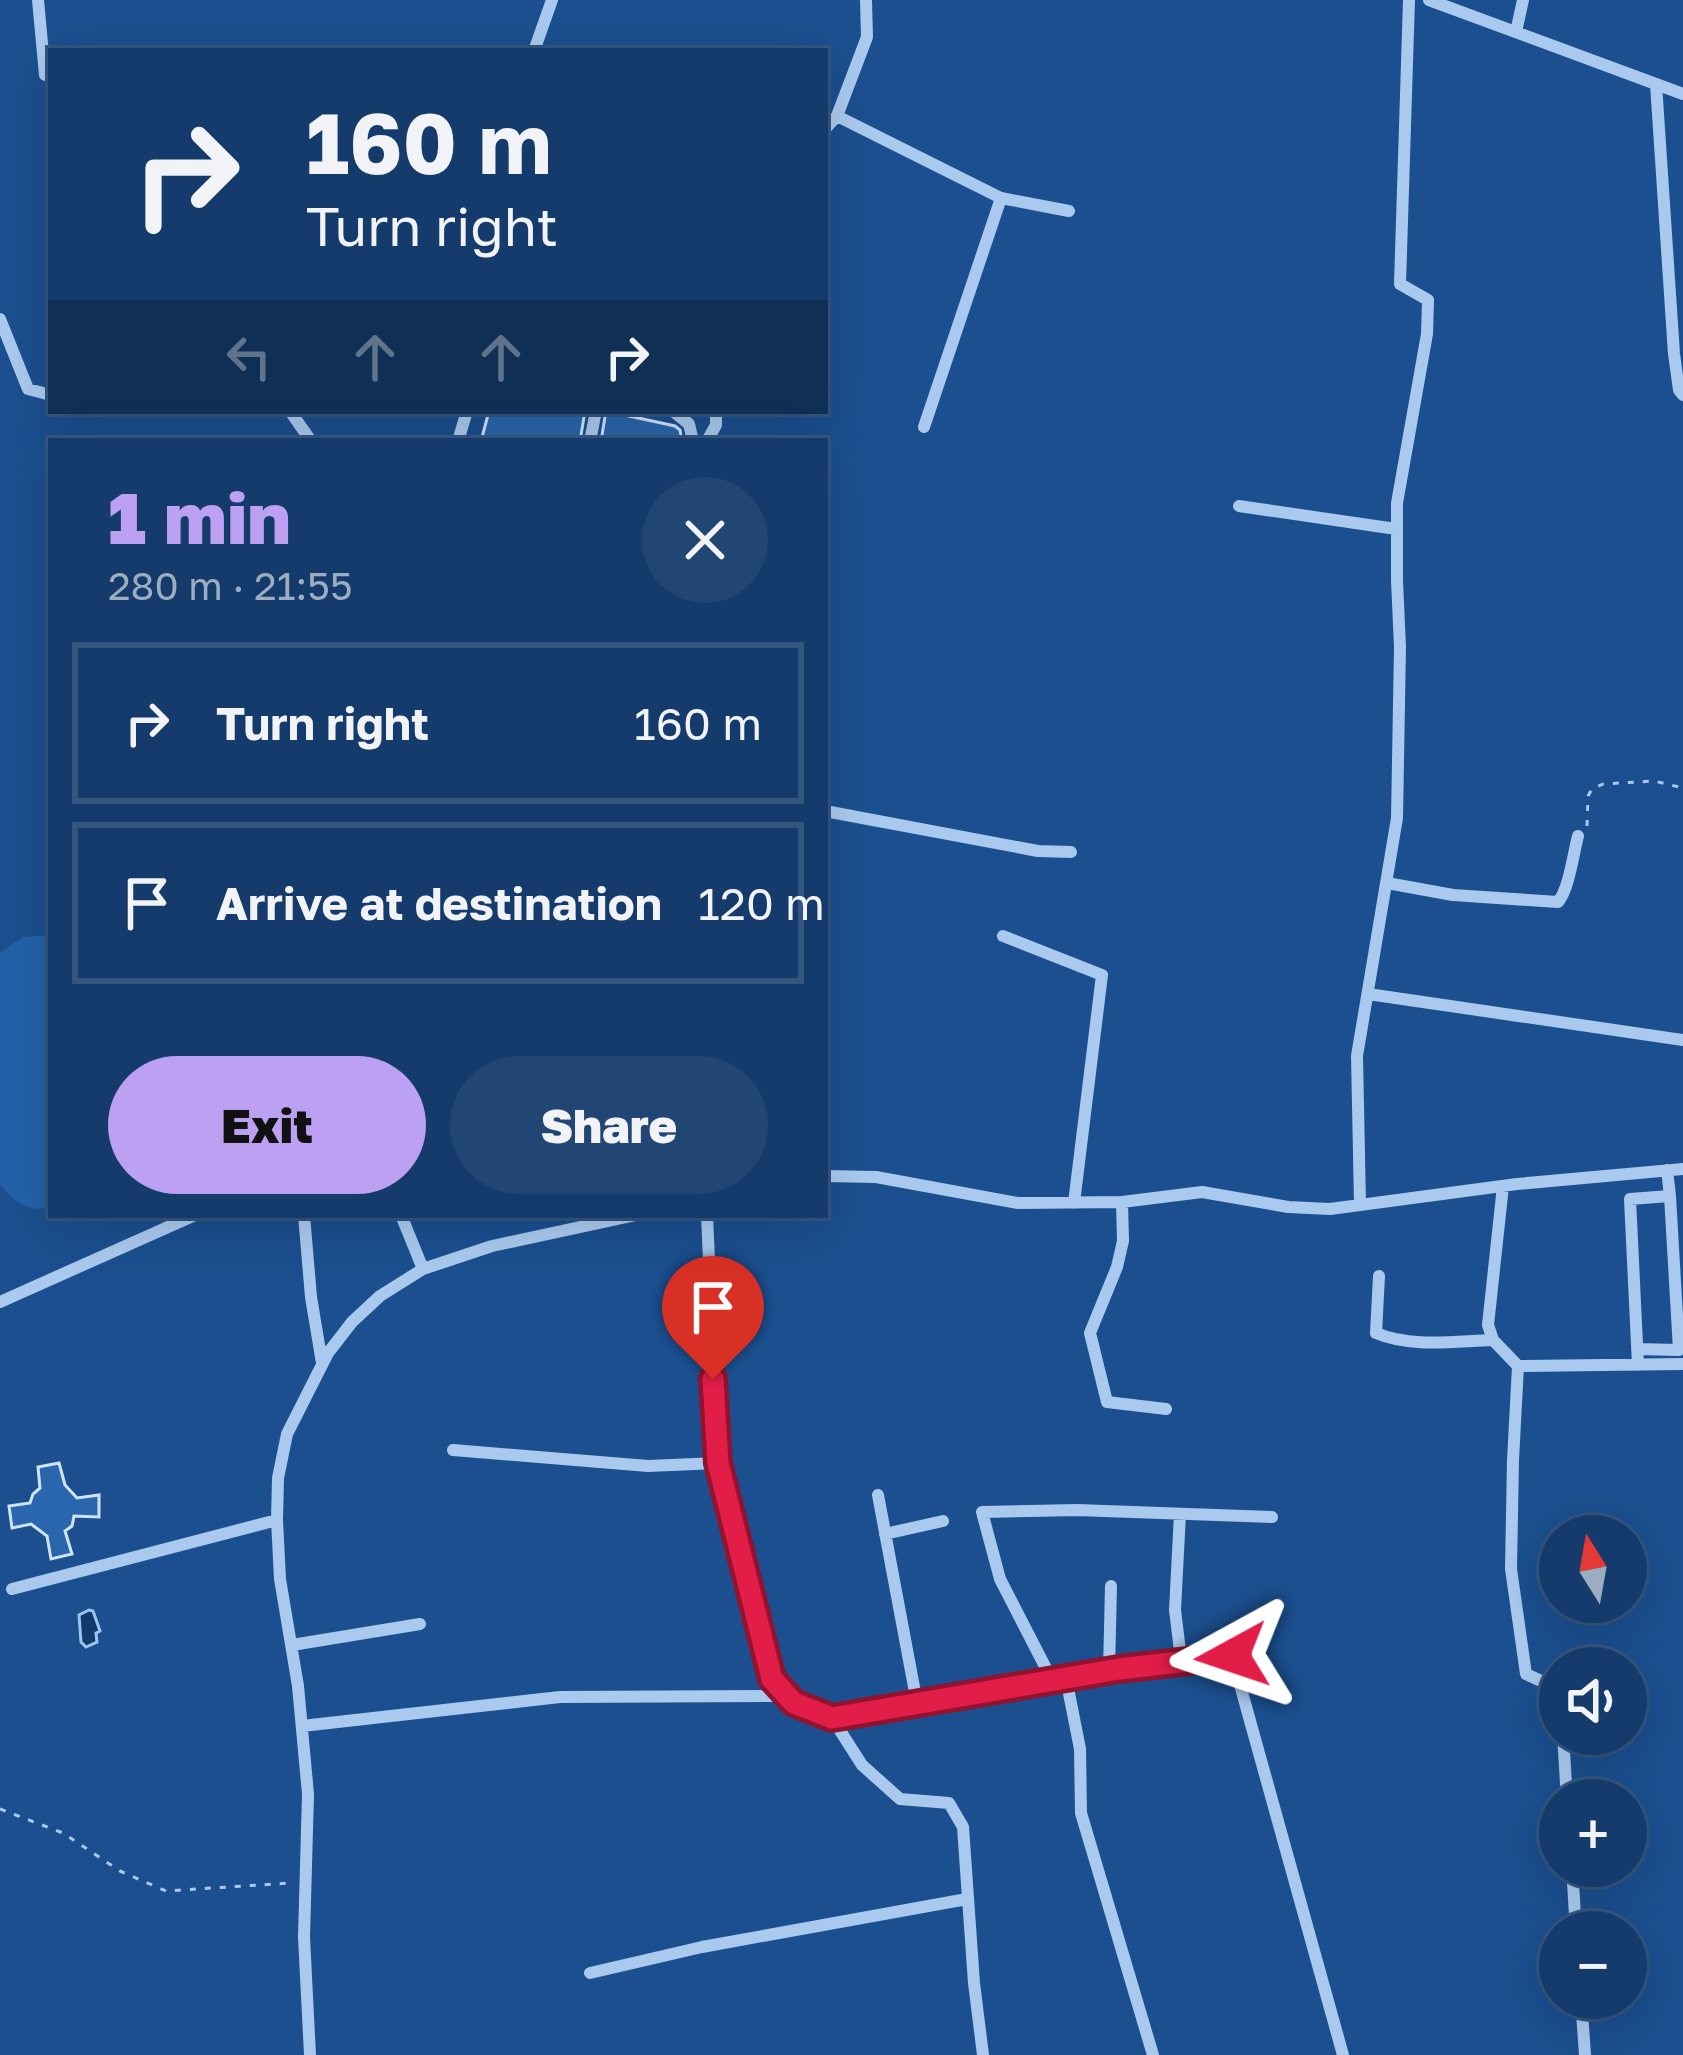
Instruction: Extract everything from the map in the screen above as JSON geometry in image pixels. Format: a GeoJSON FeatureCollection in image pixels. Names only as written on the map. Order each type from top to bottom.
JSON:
{"type":"FeatureCollection","features":[{"type":"Feature","properties":{"kind":"street"},"geometry":{"type":"LineString","coordinates":[[38,0],[45,75]]}},
{"type":"Feature","properties":{"kind":"street"},"geometry":{"type":"LineString","coordinates":[[535,48],[552,0]]}},
{"type":"Feature","properties":{"kind":"street"},"geometry":{"type":"LineString","coordinates":[[828,126],[837,116],[867,37],[866,0]]}},
{"type":"Feature","properties":{"kind":"street"},"geometry":{"type":"LineString","coordinates":[[1360,1204],[1357,1057],[1397,818],[1397,503],[1427,334],[1428,300],[1400,284],[1409,0]]}},
{"type":"Feature","properties":{"kind":"street"},"geometry":{"type":"LineString","coordinates":[[1429,0],[1683,94]]}},
{"type":"Feature","properties":{"kind":"street"},"geometry":{"type":"LineString","coordinates":[[1516,32],[1523,0]]}},
{"type":"Feature","properties":{"kind":"street"},"geometry":{"type":"LineString","coordinates":[[1656,84],[1674,354],[1683,395]]}},
{"type":"Feature","properties":{"kind":"street"},"geometry":{"type":"LineString","coordinates":[[837,116],[1001,198],[1069,212]]}},
{"type":"Feature","properties":{"kind":"street"},"geometry":{"type":"LineString","coordinates":[[924,427],[1001,198]]}},
{"type":"Feature","properties":{"kind":"street"},"geometry":{"type":"LineString","coordinates":[[0,320],[28,389],[48,394]]}},
{"type":"Feature","properties":{"kind":"street"},"geometry":{"type":"LineString","coordinates":[[677,414],[689,424],[692,438]]}},
{"type":"Feature","properties":{"kind":"street"},"geometry":{"type":"LineString","coordinates":[[1239,506],[1396,529]]}},
{"type":"Feature","properties":{"kind":"street"},"geometry":{"type":"LineString","coordinates":[[828,812],[1038,851],[1071,852]]}},
{"type":"Feature","properties":{"kind":"street"},"geometry":{"type":"LineString","coordinates":[[1387,883],[1453,895],[1558,902],[1566,893],[1578,836]]}},
{"type":"Feature","properties":{"kind":"street"},"geometry":{"type":"LineString","coordinates":[[1003,936],[1102,975],[1075,1203]]}},
{"type":"Feature","properties":{"kind":"street"},"geometry":{"type":"LineString","coordinates":[[1368,994],[1683,1040]]}},
{"type":"Feature","properties":{"kind":"street"},"geometry":{"type":"LineString","coordinates":[[828,1176],[876,1178],[1018,1203],[1122,1202],[1202,1192],[1288,1207],[1330,1208],[1683,1169]]}},
{"type":"Feature","properties":{"kind":"street"},"geometry":{"type":"LineString","coordinates":[[1637,1349],[1679,1350],[1667,1170]]}},
{"type":"Feature","properties":{"kind":"street"},"geometry":{"type":"LineString","coordinates":[[1502,1186],[1488,1325],[1493,1340],[1518,1366],[1683,1364]]}},
{"type":"Feature","properties":{"kind":"street"},"geometry":{"type":"LineString","coordinates":[[1638,1365],[1630,1199],[1670,1196]]}},
{"type":"Feature","properties":{"kind":"street"},"geometry":{"type":"LineString","coordinates":[[1122,1202],[1123,1241],[1117,1267],[1090,1333],[1094,1357],[1107,1402],[1166,1409]]}},
{"type":"Feature","properties":{"kind":"street"},"geometry":{"type":"LineString","coordinates":[[0,1302],[188,1218]]}},
{"type":"Feature","properties":{"kind":"street"},"geometry":{"type":"LineString","coordinates":[[304,1218],[322,1365]]}},
{"type":"Feature","properties":{"kind":"street"},"geometry":{"type":"LineString","coordinates":[[401,1218],[423,1269]]}},
{"type":"Feature","properties":{"kind":"street"},"geometry":{"type":"LineString","coordinates":[[310,2055],[304,1936],[308,1794],[280,1579],[277,1520],[278,1478],[287,1434],[322,1365],[352,1322],[380,1296],[423,1269],[492,1246],[622,1218]]}},
{"type":"Feature","properties":{"kind":"street"},"geometry":{"type":"LineString","coordinates":[[706,1218],[718,1463],[772,1679],[794,1703],[832,1718],[1109,1671],[1232,1656],[1343,2055]]}},
{"type":"Feature","properties":{"kind":"street"},"geometry":{"type":"LineString","coordinates":[[1379,1276],[1376,1333],[1420,1342],[1493,1340]]}},
{"type":"Feature","properties":{"kind":"street"},"geometry":{"type":"LineString","coordinates":[[1518,1366],[1511,1569],[1526,1674],[1539,1680]]}},
{"type":"Feature","properties":{"kind":"street"},"geometry":{"type":"LineString","coordinates":[[453,1450],[648,1466],[718,1463]]}},
{"type":"Feature","properties":{"kind":"street"},"geometry":{"type":"LineString","coordinates":[[878,1496],[917,1703]]}},
{"type":"Feature","properties":{"kind":"street"},"geometry":{"type":"LineString","coordinates":[[1153,2055],[1081,1813],[1080,1749],[1059,1679],[1000,1579],[982,1512],[1077,1510],[1272,1517]]}},
{"type":"Feature","properties":{"kind":"street"},"geometry":{"type":"LineString","coordinates":[[1180,1514],[1175,1610],[1181,1660]]}},
{"type":"Feature","properties":{"kind":"street"},"geometry":{"type":"LineString","coordinates":[[12,1589],[277,1520]]}},
{"type":"Feature","properties":{"kind":"street"},"geometry":{"type":"LineString","coordinates":[[885,1534],[943,1521]]}},
{"type":"Feature","properties":{"kind":"street"},"geometry":{"type":"LineString","coordinates":[[1109,1671],[1111,1586]]}},
{"type":"Feature","properties":{"kind":"street"},"geometry":{"type":"LineString","coordinates":[[292,1645],[420,1624]]}},
{"type":"Feature","properties":{"kind":"street"},"geometry":{"type":"LineString","coordinates":[[302,1726],[560,1697],[787,1696]]}},
{"type":"Feature","properties":{"kind":"street"},"geometry":{"type":"LineString","coordinates":[[832,1718],[862,1765],[900,1799],[949,1803],[963,1827],[982,2055]]}},
{"type":"Feature","properties":{"kind":"street"},"geometry":{"type":"LineString","coordinates":[[590,1973],[702,1947],[967,1899]]}},
{"type":"Feature","properties":{"kind":"street"},"geometry":{"type":"LineString","coordinates":[[1582,2019],[1585,2055]]}},
{"type":"Feature","properties":{"kind":"path"},"geometry":{"type":"LineString","coordinates":[[1578,836],[1589,824],[1592,789],[1654,781],[1683,788]]}},
{"type":"Feature","properties":{"kind":"path"},"geometry":{"type":"LineString","coordinates":[[0,1809],[63,1833],[120,1871],[166,1891],[305,1881]]}},
{"type":"Feature","properties":{"kind":"shaded area"},"geometry":{"type":"Polygon","coordinates":[[[48,935],[48,1207],[28,1207],[0,1184],[0,953],[23,937],[48,935]]]}},
{"type":"Feature","properties":{"kind":"shaded area"},"geometry":{"type":"Polygon","coordinates":[[[89,1610],[100,1631],[97,1642],[86,1647],[81,1642],[79,1615],[89,1610]]]}},
{"type":"Feature","properties":{"kind":"building"},"geometry":{"type":"Polygon","coordinates":[[[488,414],[584,414],[580,438],[482,438],[488,414]]]}},
{"type":"Feature","properties":{"kind":"building"},"geometry":{"type":"Polygon","coordinates":[[[606,414],[620,414],[675,426],[681,438],[602,438],[606,414]]]}},
{"type":"Feature","properties":{"kind":"building"},"geometry":{"type":"Polygon","coordinates":[[[59,1463],[65,1485],[77,1498],[99,1495],[99,1517],[74,1516],[65,1531],[72,1554],[51,1559],[47,1536],[31,1524],[12,1528],[9,1506],[30,1503],[40,1488],[38,1467],[59,1463]]]}},
{"type":"Feature","properties":{"kind":"route"},"geometry":{"type":"LineString","coordinates":[[713,1379],[718,1463],[772,1679],[794,1703],[832,1718],[1168,1661],[1232,1656]]}}]}
